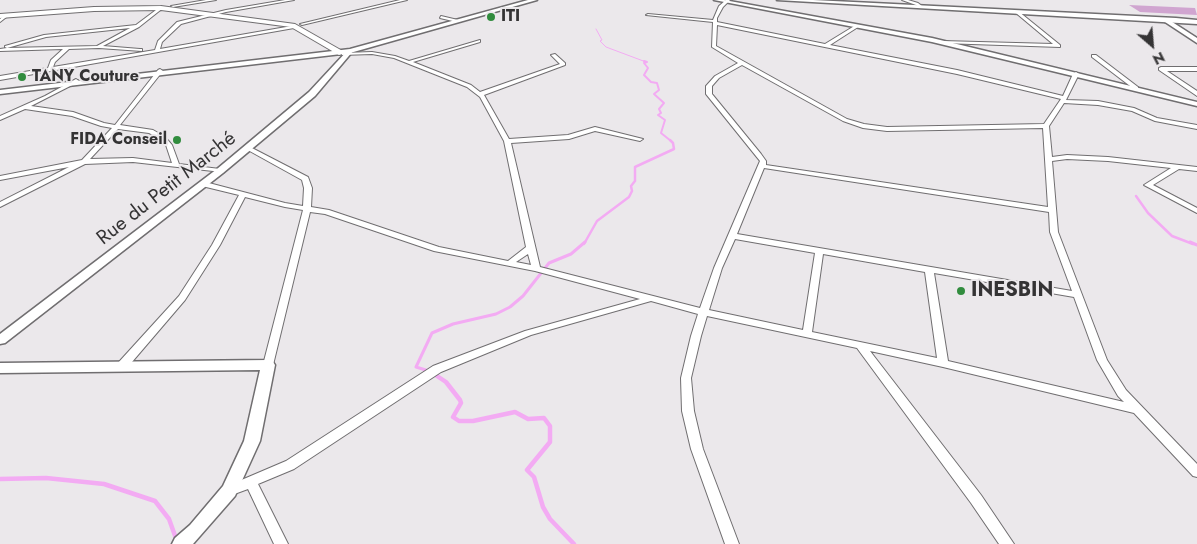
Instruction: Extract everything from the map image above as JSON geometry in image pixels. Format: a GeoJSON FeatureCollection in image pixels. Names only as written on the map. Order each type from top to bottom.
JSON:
{"type":"FeatureCollection","features":[{"type":"Feature","properties":{"kind":"main road"},"geometry":{"type":"LineString","coordinates":[[0,90],[346,52],[534,0]]}},
{"type":"Feature","properties":{"kind":"main road"},"geometry":{"type":"LineString","coordinates":[[780,0],[832,1]]}},
{"type":"Feature","properties":{"kind":"main road"},"geometry":{"type":"LineString","coordinates":[[804,0],[1197,22]]}},
{"type":"Feature","properties":{"kind":"main road"},"geometry":{"type":"LineString","coordinates":[[4,15],[94,9],[167,8],[293,26],[303,25],[328,38],[346,52]]}},
{"type":"Feature","properties":{"kind":"main road"},"geometry":{"type":"LineString","coordinates":[[293,26],[318,40],[346,52]]}},
{"type":"Feature","properties":{"kind":"main road"},"geometry":{"type":"LineString","coordinates":[[318,40],[328,38]]}},
{"type":"Feature","properties":{"kind":"street"},"geometry":{"type":"LineString","coordinates":[[99,47],[167,8],[190,0]]}},
{"type":"Feature","properties":{"kind":"street"},"geometry":{"type":"LineString","coordinates":[[167,8],[214,0]]}},
{"type":"Feature","properties":{"kind":"street"},"geometry":{"type":"LineString","coordinates":[[158,50],[160,42],[179,23],[214,14],[292,0]]}},
{"type":"Feature","properties":{"kind":"street"},"geometry":{"type":"LineString","coordinates":[[303,25],[405,0]]}},
{"type":"Feature","properties":{"kind":"street"},"geometry":{"type":"LineString","coordinates":[[716,0],[942,42],[1197,104]]}},
{"type":"Feature","properties":{"kind":"street"},"geometry":{"type":"LineString","coordinates":[[904,0],[920,7]]}},
{"type":"Feature","properties":{"kind":"street"},"geometry":{"type":"LineString","coordinates":[[727,1],[721,6],[715,22],[714,47],[845,120],[863,126],[887,129],[1046,126]]}},
{"type":"Feature","properties":{"kind":"street"},"geometry":{"type":"LineString","coordinates":[[942,42],[1058,46],[1018,12]]}},
{"type":"Feature","properties":{"kind":"street"},"geometry":{"type":"LineString","coordinates":[[0,21],[4,15]]}},
{"type":"Feature","properties":{"kind":"street"},"geometry":{"type":"LineString","coordinates":[[648,15],[715,22],[1064,97],[1134,110],[1151,118],[1197,126]]}},
{"type":"Feature","properties":{"kind":"street"},"geometry":{"type":"LineString","coordinates":[[441,17],[457,21]]}},
{"type":"Feature","properties":{"kind":"street"},"geometry":{"type":"LineString","coordinates":[[1165,20],[1197,41]]}},
{"type":"Feature","properties":{"kind":"street"},"geometry":{"type":"LineString","coordinates":[[0,49],[46,36],[137,26]]}},
{"type":"Feature","properties":{"kind":"street"},"geometry":{"type":"LineString","coordinates":[[0,78],[293,26]]}},
{"type":"Feature","properties":{"kind":"street"},"geometry":{"type":"LineString","coordinates":[[825,46],[856,26]]}},
{"type":"Feature","properties":{"kind":"street"},"geometry":{"type":"LineString","coordinates":[[409,62],[478,42]]}},
{"type":"Feature","properties":{"kind":"street"},"geometry":{"type":"LineString","coordinates":[[50,69],[53,60],[70,47]]}},
{"type":"Feature","properties":{"kind":"street"},"geometry":{"type":"LineString","coordinates":[[0,49],[99,47],[150,51]]}},
{"type":"Feature","properties":{"kind":"street"},"geometry":{"type":"LineString","coordinates":[[346,52],[378,54],[409,62],[469,86],[480,94],[488,104],[507,141],[530,247],[541,270]]}},
{"type":"Feature","properties":{"kind":"street","name":"Rue du Petit Marché"},"geometry":{"type":"LineString","coordinates":[[0,340],[205,184],[312,94],[346,52]]}},
{"type":"Feature","properties":{"kind":"street"},"geometry":{"type":"LineString","coordinates":[[480,94],[563,64],[553,55]]}},
{"type":"Feature","properties":{"kind":"street"},"geometry":{"type":"LineString","coordinates":[[1094,56],[1136,88]]}},
{"type":"Feature","properties":{"kind":"street"},"geometry":{"type":"LineString","coordinates":[[732,544],[697,449],[688,411],[686,378],[703,312],[718,268],[763,161],[709,94],[709,86],[717,77],[741,63]]}},
{"type":"Feature","properties":{"kind":"street"},"geometry":{"type":"LineString","coordinates":[[1197,69],[1161,69],[1197,94]]}},
{"type":"Feature","properties":{"kind":"street"},"geometry":{"type":"LineString","coordinates":[[0,205],[84,162],[116,127],[160,73]]}},
{"type":"Feature","properties":{"kind":"street"},"geometry":{"type":"LineString","coordinates":[[1076,74],[1046,126],[1050,159],[1054,232],[1102,360],[1122,393],[1136,409],[1192,460],[1197,472]]}},
{"type":"Feature","properties":{"kind":"street"},"geometry":{"type":"LineString","coordinates":[[2,117],[75,82]]}},
{"type":"Feature","properties":{"kind":"street"},"geometry":{"type":"LineString","coordinates":[[24,107],[64,112],[90,122],[116,127],[143,129],[163,138],[169,145],[176,165]]}},
{"type":"Feature","properties":{"kind":"street"},"geometry":{"type":"LineString","coordinates":[[1171,122],[1197,133]]}},
{"type":"Feature","properties":{"kind":"street"},"geometry":{"type":"LineString","coordinates":[[507,141],[569,137],[595,129],[640,139]]}},
{"type":"Feature","properties":{"kind":"street"},"geometry":{"type":"LineString","coordinates":[[181,544],[196,530],[230,491],[252,441],[268,365],[307,209],[308,188],[305,179],[248,148]]}},
{"type":"Feature","properties":{"kind":"street"},"geometry":{"type":"LineString","coordinates":[[1050,159],[1083,158],[1195,168]]}},
{"type":"Feature","properties":{"kind":"street"},"geometry":{"type":"LineString","coordinates":[[0,178],[84,162],[133,160],[220,171]]}},
{"type":"Feature","properties":{"kind":"street"},"geometry":{"type":"LineString","coordinates":[[762,166],[1053,210]]}},
{"type":"Feature","properties":{"kind":"street"},"geometry":{"type":"LineString","coordinates":[[1180,166],[1148,185],[1197,211]]}},
{"type":"Feature","properties":{"kind":"street"},"geometry":{"type":"LineString","coordinates":[[205,184],[326,212],[429,247],[541,270],[703,312],[943,363],[1136,409]]}},
{"type":"Feature","properties":{"kind":"street"},"geometry":{"type":"LineString","coordinates":[[122,366],[182,298],[216,245],[243,194]]}},
{"type":"Feature","properties":{"kind":"street"},"geometry":{"type":"LineString","coordinates":[[732,236],[1078,295]]}},
{"type":"Feature","properties":{"kind":"street"},"geometry":{"type":"LineString","coordinates":[[509,264],[530,247]]}},
{"type":"Feature","properties":{"kind":"street"},"geometry":{"type":"LineString","coordinates":[[807,334],[819,251]]}},
{"type":"Feature","properties":{"kind":"street"},"geometry":{"type":"LineString","coordinates":[[929,270],[943,363]]}},
{"type":"Feature","properties":{"kind":"street"},"geometry":{"type":"LineString","coordinates":[[230,491],[290,465],[433,372],[528,333],[650,299]]}},
{"type":"Feature","properties":{"kind":"street"},"geometry":{"type":"LineString","coordinates":[[861,346],[976,499],[1007,544]]}},
{"type":"Feature","properties":{"kind":"street"},"geometry":{"type":"LineString","coordinates":[[0,368],[268,365]]}},
{"type":"Feature","properties":{"kind":"street"},"geometry":{"type":"LineString","coordinates":[[251,483],[281,544]]}},
{"type":"Feature","properties":{"kind":"shaded area"},"geometry":{"type":"Polygon","coordinates":[[[1129,5],[1195,8],[1197,15],[1140,12],[1129,5]]]}},
{"type":"Feature","properties":{"kind":"waterway"},"geometry":{"type":"LineString","coordinates":[[596,29],[602,40],[600,41],[606,47],[646,62]]}},
{"type":"Feature","properties":{"kind":"waterway"},"geometry":{"type":"LineString","coordinates":[[644,61],[647,62],[644,63],[648,68],[644,75],[651,82],[657,83],[659,90],[654,94],[664,103],[659,109],[661,113],[658,115],[665,120],[661,133],[671,141]]}},
{"type":"Feature","properties":{"kind":"waterway"},"geometry":{"type":"LineString","coordinates":[[584,244],[597,221],[629,197],[632,191],[631,186],[635,181],[635,167],[674,149],[671,141]]}},
{"type":"Feature","properties":{"kind":"waterway"},"geometry":{"type":"LineString","coordinates":[[1136,196],[1148,213],[1172,236],[1193,244]]}},
{"type":"Feature","properties":{"kind":"waterway"},"geometry":{"type":"LineString","coordinates":[[429,371],[416,367],[432,333],[453,324],[496,314],[510,307],[523,296],[549,263],[571,254],[585,242]]}},
{"type":"Feature","properties":{"kind":"waterway"},"geometry":{"type":"LineString","coordinates":[[1190,242],[1197,245]]}},
{"type":"Feature","properties":{"kind":"waterway"},"geometry":{"type":"LineString","coordinates":[[436,375],[434,374],[446,382],[460,400],[461,403],[453,417],[459,421],[473,421],[515,412],[528,419],[544,418],[550,426],[550,442],[527,470],[534,477],[543,507],[550,519],[574,544]]}},
{"type":"Feature","properties":{"kind":"waterway"},"geometry":{"type":"LineString","coordinates":[[0,479],[46,478],[104,484],[155,501],[169,519],[178,544]]}},
{"type":"Feature","properties":{"kind":"place","name":"ITI"},"geometry":{"type":"Point","coordinates":[491,17]}},
{"type":"Feature","properties":{"kind":"place","name":"TANY Couture"},"geometry":{"type":"Point","coordinates":[22,77]}},
{"type":"Feature","properties":{"kind":"place","name":"FIDA Conseil"},"geometry":{"type":"Point","coordinates":[177,140]}},
{"type":"Feature","properties":{"kind":"place","name":"INESBIN"},"geometry":{"type":"Point","coordinates":[961,291]}}]}
